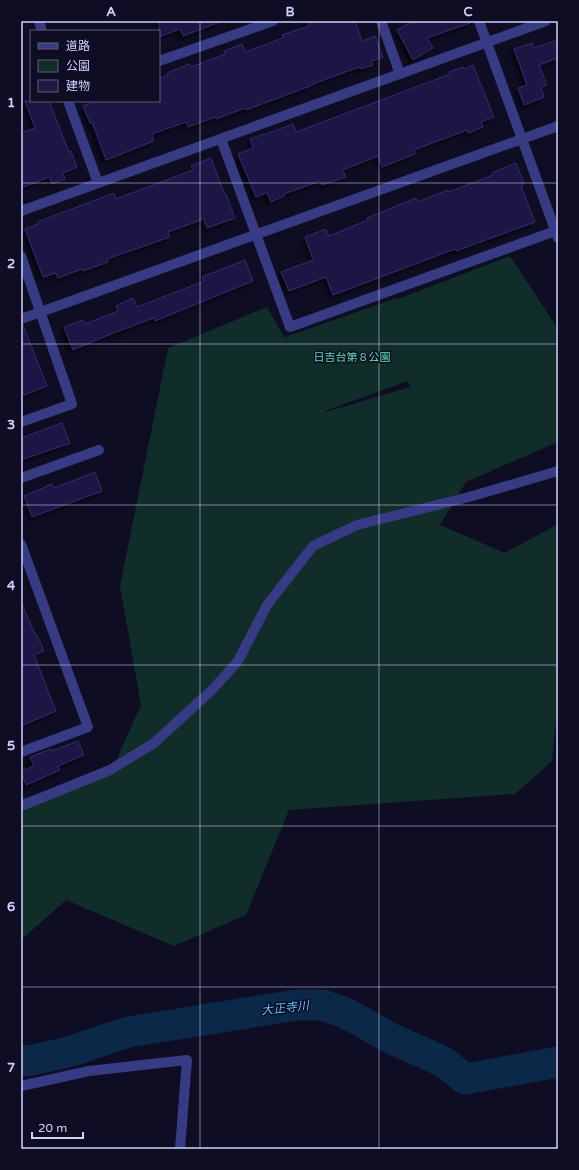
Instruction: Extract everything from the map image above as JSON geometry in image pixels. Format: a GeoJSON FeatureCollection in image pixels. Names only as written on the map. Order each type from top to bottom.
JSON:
{"type":"FeatureCollection","features":[{"type":"Feature","properties":{"kind":"street"},"geometry":{"type":"LineString","coordinates":[[160,61],[273,21]]}},
{"type":"Feature","properties":{"kind":"street"},"geometry":{"type":"LineString","coordinates":[[380,21],[400,74]]}},
{"type":"Feature","properties":{"kind":"street"},"geometry":{"type":"LineString","coordinates":[[221,139],[290,327],[557,233],[479,21]]}},
{"type":"Feature","properties":{"kind":"street"},"geometry":{"type":"LineString","coordinates":[[21,211],[546,21]]}},
{"type":"Feature","properties":{"kind":"street"},"geometry":{"type":"LineString","coordinates":[[68,102],[98,183]]}},
{"type":"Feature","properties":{"kind":"street"},"geometry":{"type":"LineString","coordinates":[[21,320],[558,126]]}},
{"type":"Feature","properties":{"kind":"street"},"geometry":{"type":"LineString","coordinates":[[21,256],[72,404],[21,422]]}},
{"type":"Feature","properties":{"kind":"street"},"geometry":{"type":"LineString","coordinates":[[21,478],[99,450]]}},
{"type":"Feature","properties":{"kind":"street"},"geometry":{"type":"LineString","coordinates":[[21,806],[110,770],[154,744],[212,690],[238,661],[267,605],[313,546],[357,525],[469,497],[558,471]]}},
{"type":"Feature","properties":{"kind":"street"},"geometry":{"type":"LineString","coordinates":[[21,544],[88,727],[21,752]]}},
{"type":"Feature","properties":{"kind":"street"},"geometry":{"type":"LineString","coordinates":[[21,1086],[89,1071],[188,1060],[180,1149]]}},
{"type":"Feature","properties":{"kind":"green space","name":"日吉台第８公園"},"geometry":{"type":"Polygon","coordinates":[[[510,256],[558,329],[558,442],[466,482],[440,525],[505,553],[558,524],[558,700],[552,761],[515,794],[289,810],[246,915],[174,946],[66,900],[21,940],[21,799],[111,772],[141,705],[120,586],[168,348],[267,307],[287,342],[285,337],[397,298],[398,299],[510,256]],[[408,381],[325,411],[326,412],[410,387],[408,381]]]}},
{"type":"Feature","properties":{"kind":"building"},"geometry":{"type":"Polygon","coordinates":[[[159,21],[220,21],[183,36],[180,29],[160,37],[159,21]]]}},
{"type":"Feature","properties":{"kind":"building"},"geometry":{"type":"Polygon","coordinates":[[[307,21],[355,21],[362,41],[375,36],[383,57],[372,61],[373,65],[360,69],[359,67],[246,110],[245,108],[216,119],[215,117],[188,127],[186,122],[152,134],[154,141],[106,160],[92,122],[90,123],[83,106],[93,102],[160,102],[160,78],[168,75],[167,73],[190,64],[191,67],[225,54],[224,51],[242,44],[245,52],[283,38],[282,35],[309,26],[307,21]]]}},
{"type":"Feature","properties":{"kind":"building"},"geometry":{"type":"Polygon","coordinates":[[[413,21],[470,21],[470,23],[427,38],[433,48],[413,60],[397,30],[413,21]]]}},
{"type":"Feature","properties":{"kind":"building"},"geometry":{"type":"Polygon","coordinates":[[[558,40],[558,58],[539,65],[547,85],[541,87],[544,97],[524,105],[518,88],[527,85],[514,49],[532,43],[534,48],[558,40]]]}},
{"type":"Feature","properties":{"kind":"building"},"geometry":{"type":"Polygon","coordinates":[[[473,65],[494,117],[481,122],[483,127],[468,133],[467,130],[414,150],[415,154],[382,167],[378,156],[343,170],[346,177],[322,185],[320,181],[284,194],[284,196],[271,202],[267,193],[256,197],[238,154],[253,148],[250,139],[293,124],[296,132],[450,74],[449,72],[463,67],[464,69],[473,65]]]}},
{"type":"Feature","properties":{"kind":"building"},"geometry":{"type":"Polygon","coordinates":[[[25,101],[49,102],[69,152],[71,151],[77,167],[63,173],[65,179],[52,184],[49,177],[21,188],[21,133],[35,128],[25,101]]]}},
{"type":"Feature","properties":{"kind":"building"},"geometry":{"type":"Polygon","coordinates":[[[211,158],[235,218],[207,228],[204,219],[168,232],[170,237],[107,259],[108,262],[83,271],[82,269],[58,278],[56,273],[43,277],[25,229],[38,224],[37,222],[114,193],[116,199],[193,170],[191,166],[211,158]]]}},
{"type":"Feature","properties":{"kind":"building"},"geometry":{"type":"Polygon","coordinates":[[[516,163],[524,184],[521,186],[535,222],[456,251],[455,249],[333,295],[326,277],[289,291],[281,272],[313,260],[305,237],[326,229],[329,236],[368,220],[367,218],[416,198],[417,202],[448,190],[449,192],[493,175],[492,173],[516,163]]]}},
{"type":"Feature","properties":{"kind":"building"},"geometry":{"type":"Polygon","coordinates":[[[245,260],[253,281],[155,321],[154,318],[73,350],[64,327],[83,320],[85,324],[118,311],[116,306],[133,298],[137,307],[204,281],[202,277],[245,260]]]}},
{"type":"Feature","properties":{"kind":"building"},"geometry":{"type":"Polygon","coordinates":[[[21,325],[23,325],[47,386],[24,395],[21,388],[21,325]]]}},
{"type":"Feature","properties":{"kind":"building"},"geometry":{"type":"Polygon","coordinates":[[[62,423],[70,443],[21,460],[21,438],[62,423]]]}},
{"type":"Feature","properties":{"kind":"building"},"geometry":{"type":"Polygon","coordinates":[[[95,472],[102,491],[32,517],[24,496],[52,484],[54,488],[95,472]]]}},
{"type":"Feature","properties":{"kind":"building"},"geometry":{"type":"Polygon","coordinates":[[[21,602],[44,651],[34,655],[56,711],[21,726],[21,602]]]}},
{"type":"Feature","properties":{"kind":"building"},"geometry":{"type":"Polygon","coordinates":[[[78,741],[84,755],[58,766],[60,770],[26,785],[21,771],[34,766],[30,757],[51,749],[52,751],[78,741]]]}},
{"type":"Feature","properties":{"kind":"waterway","name":"大正寺川"},"geometry":{"type":"LineString","coordinates":[[21,1060],[28,1061],[72,1051],[128,1032],[296,1005],[322,1005],[346,1013],[390,1038],[444,1062],[465,1079],[558,1062]]}}]}
